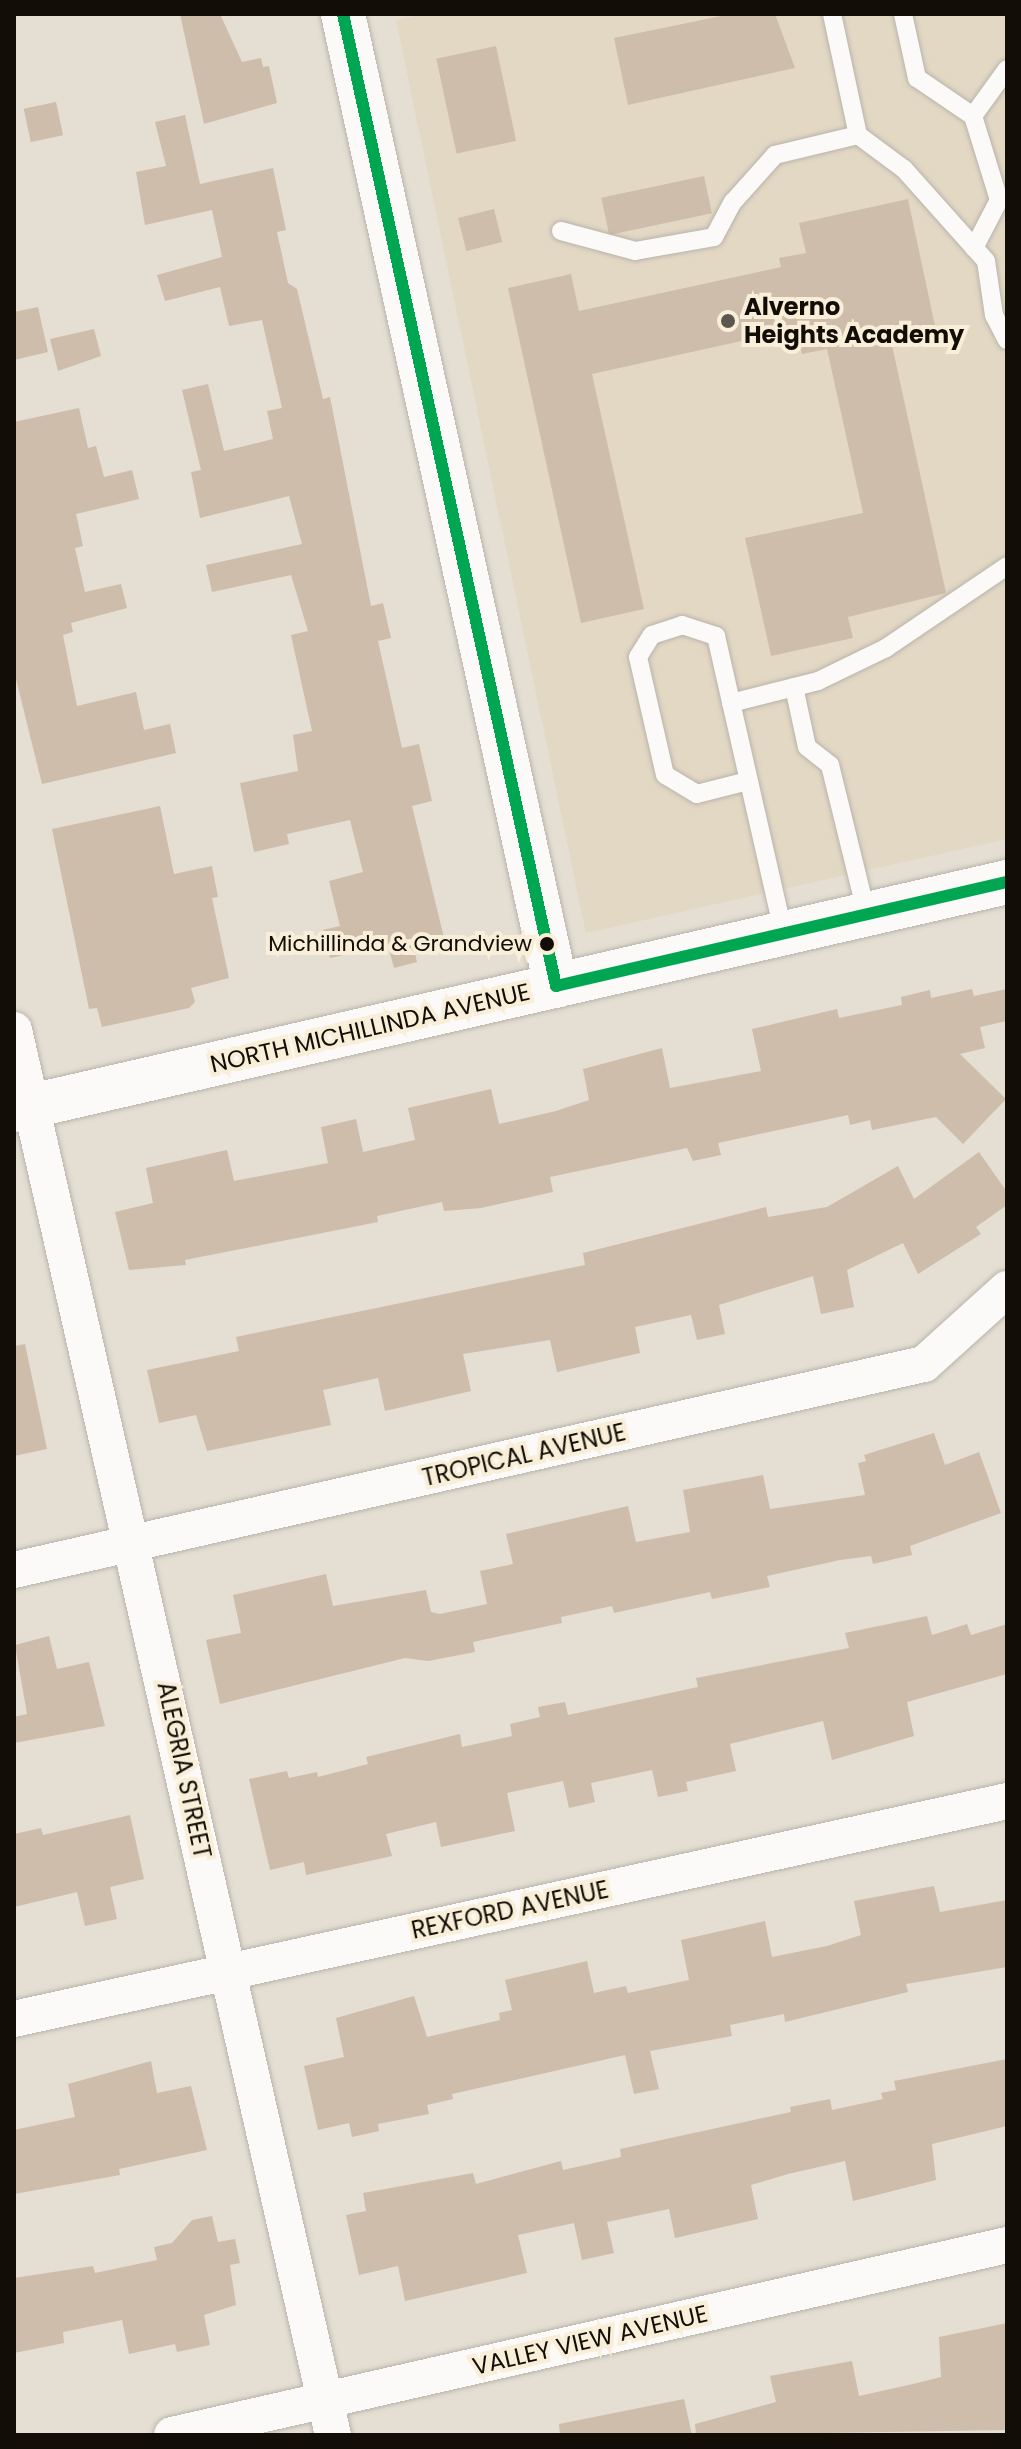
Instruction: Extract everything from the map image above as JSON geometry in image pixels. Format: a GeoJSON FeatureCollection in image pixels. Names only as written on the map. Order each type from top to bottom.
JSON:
{"type":"FeatureCollection","features":[{"type":"Feature","properties":{"kind":"street"},"geometry":{"type":"LineString","coordinates":[[343,14],[556,986]]}},
{"type":"Feature","properties":{"kind":"street","name":"NORTH MICHILLINDA AVENUE"},"geometry":{"type":"LineString","coordinates":[[22,1108],[1007,882]]}},
{"type":"Feature","properties":{"kind":"street","name":"ALEGRIA STREET"},"geometry":{"type":"LineString","coordinates":[[14,1030],[22,1108],[135,1543],[333,2435]]}},
{"type":"Feature","properties":{"kind":"street","name":"TROPICAL AVENUE"},"geometry":{"type":"LineString","coordinates":[[14,1570],[924,1364],[1007,1289]]}},
{"type":"Feature","properties":{"kind":"street","name":"REXFORD AVENUE"},"geometry":{"type":"LineString","coordinates":[[14,2019],[1007,1801]]}},
{"type":"Feature","properties":{"kind":"street","name":"VALLEY VIEW AVENUE"},"geometry":{"type":"LineString","coordinates":[[172,2435],[1007,2245]]}},
{"type":"Feature","properties":{"kind":"lane"},"geometry":{"type":"LineString","coordinates":[[832,14],[858,135],[904,169],[986,261],[994,315],[1007,340]]}},
{"type":"Feature","properties":{"kind":"lane"},"geometry":{"type":"LineString","coordinates":[[903,14],[917,78],[973,116],[999,200],[974,248]]}},
{"type":"Feature","properties":{"kind":"lane"},"geometry":{"type":"LineString","coordinates":[[973,116],[1007,69]]}},
{"type":"Feature","properties":{"kind":"lane"},"geometry":{"type":"LineString","coordinates":[[561,231],[635,251],[714,237],[733,202],[775,155],[858,135]]}},
{"type":"Feature","properties":{"kind":"lane"},"geometry":{"type":"LineString","coordinates":[[731,703],[794,687],[886,648],[1007,566]]}},
{"type":"Feature","properties":{"kind":"lane"},"geometry":{"type":"LineString","coordinates":[[748,781],[697,794],[665,775],[638,657],[652,635],[682,625],[716,636],[783,931]]}},
{"type":"Feature","properties":{"kind":"lane"},"geometry":{"type":"LineString","coordinates":[[794,687],[807,747],[830,765],[866,912]]}},
{"type":"Feature","properties":{"kind":"shaded area"},"geometry":{"type":"Polygon","coordinates":[[[424,14],[1007,14],[1007,839],[586,933],[396,20],[424,14]]]}},
{"type":"Feature","properties":{"kind":"building"},"geometry":{"type":"Polygon","coordinates":[[[180,14],[220,14],[242,62],[261,58],[263,67],[269,66],[277,103],[204,124],[180,14]]]}},
{"type":"Feature","properties":{"kind":"building"},"geometry":{"type":"Polygon","coordinates":[[[731,14],[775,14],[795,68],[628,105],[614,38],[731,14]]]}},
{"type":"Feature","properties":{"kind":"building"},"geometry":{"type":"Polygon","coordinates":[[[496,46],[516,141],[457,154],[436,59],[496,46]]]}},
{"type":"Feature","properties":{"kind":"building"},"geometry":{"type":"Polygon","coordinates":[[[56,102],[63,135],[31,142],[24,109],[56,102]]]}},
{"type":"Feature","properties":{"kind":"building"},"geometry":{"type":"Polygon","coordinates":[[[185,115],[200,184],[273,168],[286,230],[277,232],[288,283],[297,289],[323,399],[330,397],[371,606],[383,603],[391,638],[378,641],[402,748],[419,744],[432,801],[412,806],[446,946],[415,953],[417,962],[394,968],[388,945],[330,958],[323,930],[340,926],[329,881],[363,872],[350,820],[287,834],[289,844],[254,852],[240,783],[298,771],[293,735],[312,731],[291,635],[308,631],[291,575],[212,592],[206,565],[302,544],[289,496],[200,518],[191,472],[201,470],[182,390],[208,384],[224,451],[273,439],[267,411],[282,408],[262,320],[229,326],[220,287],[165,301],[157,275],[222,257],[212,210],[145,225],[136,172],[166,166],[155,122],[185,115]]]}},
{"type":"Feature","properties":{"kind":"building"},"geometry":{"type":"Polygon","coordinates":[[[704,176],[712,213],[609,235],[601,198],[704,176]]]}},
{"type":"Feature","properties":{"kind":"building"},"geometry":{"type":"Polygon","coordinates":[[[908,199],[935,326],[890,336],[946,593],[848,617],[853,638],[771,656],[745,538],[863,513],[827,349],[802,354],[796,329],[592,374],[644,609],[581,623],[508,288],[571,274],[579,311],[781,267],[779,258],[806,253],[799,223],[908,199]]]}},
{"type":"Feature","properties":{"kind":"building"},"geometry":{"type":"Polygon","coordinates":[[[494,209],[502,242],[466,251],[458,218],[494,209]]]}},
{"type":"Feature","properties":{"kind":"building"},"geometry":{"type":"Polygon","coordinates":[[[38,307],[48,352],[14,360],[14,312],[38,307]]]}},
{"type":"Feature","properties":{"kind":"building"},"geometry":{"type":"Polygon","coordinates":[[[94,329],[101,356],[58,371],[50,339],[94,329]]]}},
{"type":"Feature","properties":{"kind":"building"},"geometry":{"type":"Polygon","coordinates":[[[79,408],[88,448],[96,446],[104,477],[132,470],[139,499],[76,514],[83,546],[75,548],[85,592],[121,584],[127,608],[71,623],[73,632],[63,635],[77,706],[136,692],[144,730],[170,724],[176,753],[42,784],[14,671],[14,422],[79,408]]]}},
{"type":"Feature","properties":{"kind":"building"},"geometry":{"type":"Polygon","coordinates":[[[160,806],[174,874],[212,866],[218,897],[212,898],[229,978],[191,988],[195,1002],[189,1008],[102,1027],[97,1008],[89,1009],[52,829],[160,806]]]}},
{"type":"Feature","properties":{"kind":"building"},"geometry":{"type":"Polygon","coordinates":[[[972,989],[974,996],[1007,989],[1007,1021],[980,1027],[985,1048],[960,1054],[1006,1099],[963,1144],[936,1117],[872,1130],[870,1120],[850,1125],[848,1115],[718,1143],[721,1155],[693,1161],[687,1148],[550,1177],[553,1192],[481,1208],[444,1211],[442,1202],[377,1216],[378,1222],[185,1260],[186,1265],[129,1270],[115,1212],[153,1203],[146,1168],[227,1150],[234,1181],[328,1163],[321,1127],[356,1119],[363,1152],[415,1140],[408,1108],[491,1089],[499,1124],[556,1111],[589,1100],[583,1069],[662,1048],[670,1088],[761,1071],[752,1029],[837,1009],[839,1018],[902,1005],[901,997],[930,990],[931,998],[972,989]]]}},
{"type":"Feature","properties":{"kind":"building"},"geometry":{"type":"Polygon","coordinates":[[[979,1152],[1007,1192],[1007,1205],[976,1227],[981,1234],[918,1274],[903,1243],[847,1270],[854,1307],[821,1314],[813,1276],[719,1305],[725,1334],[697,1340],[691,1315],[635,1327],[640,1353],[557,1372],[550,1340],[463,1354],[471,1391],[385,1411],[378,1378],[323,1390],[331,1425],[207,1451],[196,1415],[159,1423],[147,1370],[239,1351],[236,1337],[585,1265],[583,1253],[766,1207],[768,1217],[827,1207],[898,1166],[914,1199],[979,1152]]]}},
{"type":"Feature","properties":{"kind":"building"},"geometry":{"type":"Polygon","coordinates":[[[25,1344],[47,1449],[14,1456],[14,1346],[25,1344]]]}},
{"type":"Feature","properties":{"kind":"building"},"geometry":{"type":"Polygon","coordinates":[[[934,1433],[945,1465],[979,1452],[1001,1513],[910,1546],[912,1555],[873,1564],[871,1556],[840,1560],[767,1576],[770,1587],[712,1599],[710,1592],[614,1613],[612,1606],[561,1617],[562,1623],[473,1642],[475,1652],[428,1661],[405,1658],[220,1704],[206,1640],[241,1633],[233,1595],[326,1574],[333,1606],[426,1590],[431,1612],[440,1614],[487,1604],[480,1571],[513,1564],[506,1534],[628,1506],[636,1542],[690,1532],[683,1490],[763,1475],[770,1509],[865,1495],[858,1463],[866,1461],[864,1455],[934,1433]]]}},
{"type":"Feature","properties":{"kind":"building"},"geometry":{"type":"Polygon","coordinates":[[[927,1616],[932,1635],[967,1624],[971,1635],[1007,1624],[1007,1674],[907,1702],[914,1736],[832,1760],[823,1721],[730,1744],[736,1771],[686,1782],[688,1791],[658,1797],[652,1770],[591,1783],[595,1802],[569,1808],[563,1781],[507,1793],[515,1831],[441,1847],[436,1822],[386,1834],[392,1856],[306,1875],[304,1862],[270,1870],[249,1779],[287,1771],[289,1778],[317,1772],[318,1777],[368,1764],[366,1757],[460,1734],[462,1747],[512,1736],[510,1724],[540,1717],[538,1707],[565,1702],[568,1715],[698,1687],[696,1678],[849,1648],[845,1633],[927,1616]]]}},
{"type":"Feature","properties":{"kind":"building"},"geometry":{"type":"Polygon","coordinates":[[[49,1636],[57,1669],[89,1662],[105,1726],[14,1743],[14,1717],[27,1714],[15,1645],[49,1636]]]}},
{"type":"Feature","properties":{"kind":"building"},"geometry":{"type":"Polygon","coordinates":[[[130,1815],[144,1879],[110,1887],[117,1919],[85,1926],[77,1892],[14,1907],[14,1834],[41,1828],[43,1835],[130,1815]]]}},
{"type":"Feature","properties":{"kind":"building"},"geometry":{"type":"Polygon","coordinates":[[[934,1886],[940,1912],[1007,1900],[1007,1967],[906,1984],[908,1992],[785,2022],[784,2014],[730,2025],[732,2036],[650,2051],[659,2089],[634,2094],[625,2055],[452,2094],[453,2099],[427,2105],[429,2114],[378,2124],[379,2131],[352,2137],[349,2123],[318,2130],[304,2066],[344,2057],[336,2018],[414,1996],[427,2037],[500,2020],[499,2013],[512,2010],[505,1980],[587,1961],[594,1993],[626,1986],[628,1993],[689,1980],[681,1940],[765,1921],[772,1957],[827,1946],[861,1935],[854,1901],[934,1886]]]}},
{"type":"Feature","properties":{"kind":"building"},"geometry":{"type":"Polygon","coordinates":[[[1007,2059],[1007,2126],[932,2144],[936,2180],[853,2201],[845,2161],[751,2185],[758,2219],[675,2238],[669,2209],[607,2222],[614,2253],[582,2260],[574,2223],[518,2235],[527,2273],[405,2301],[398,2266],[359,2275],[346,2215],[366,2211],[363,2193],[473,2173],[476,2184],[561,2161],[563,2170],[621,2157],[620,2149],[791,2112],[790,2107],[830,2099],[832,2110],[883,2099],[881,2093],[896,2090],[894,2081],[1007,2059]]]}},
{"type":"Feature","properties":{"kind":"building"},"geometry":{"type":"Polygon","coordinates":[[[151,2061],[157,2093],[191,2086],[207,2150],[119,2169],[120,2175],[14,2194],[14,2130],[75,2117],[68,2084],[151,2061]]]}},
{"type":"Feature","properties":{"kind":"building"},"geometry":{"type":"Polygon","coordinates":[[[212,2216],[218,2242],[235,2239],[240,2263],[230,2265],[236,2305],[204,2315],[210,2345],[177,2352],[175,2344],[129,2354],[122,2320],[63,2332],[64,2343],[14,2353],[14,2278],[93,2266],[95,2273],[157,2260],[154,2247],[172,2243],[192,2220],[212,2216]]]}},
{"type":"Feature","properties":{"kind":"building"},"geometry":{"type":"Polygon","coordinates":[[[1007,2323],[1007,2430],[696,2435],[695,2424],[776,2402],[770,2376],[852,2361],[859,2396],[913,2384],[941,2377],[939,2337],[1007,2323]]]}},
{"type":"Feature","properties":{"kind":"building"},"geometry":{"type":"Polygon","coordinates":[[[684,2399],[692,2435],[560,2435],[559,2424],[684,2399]]]}},
{"type":"Feature","properties":{"kind":"transit line"},"geometry":{"type":"LineString","coordinates":[[343,14],[556,986],[1007,882]]}},
{"type":"Feature","properties":{"kind":"place","name":"Alverno Heights Academy"},"geometry":{"type":"Point","coordinates":[728,321]}},
{"type":"Feature","properties":{"kind":"place","name":"Michillinda & Grandview"},"geometry":{"type":"Point","coordinates":[547,944]}}]}
